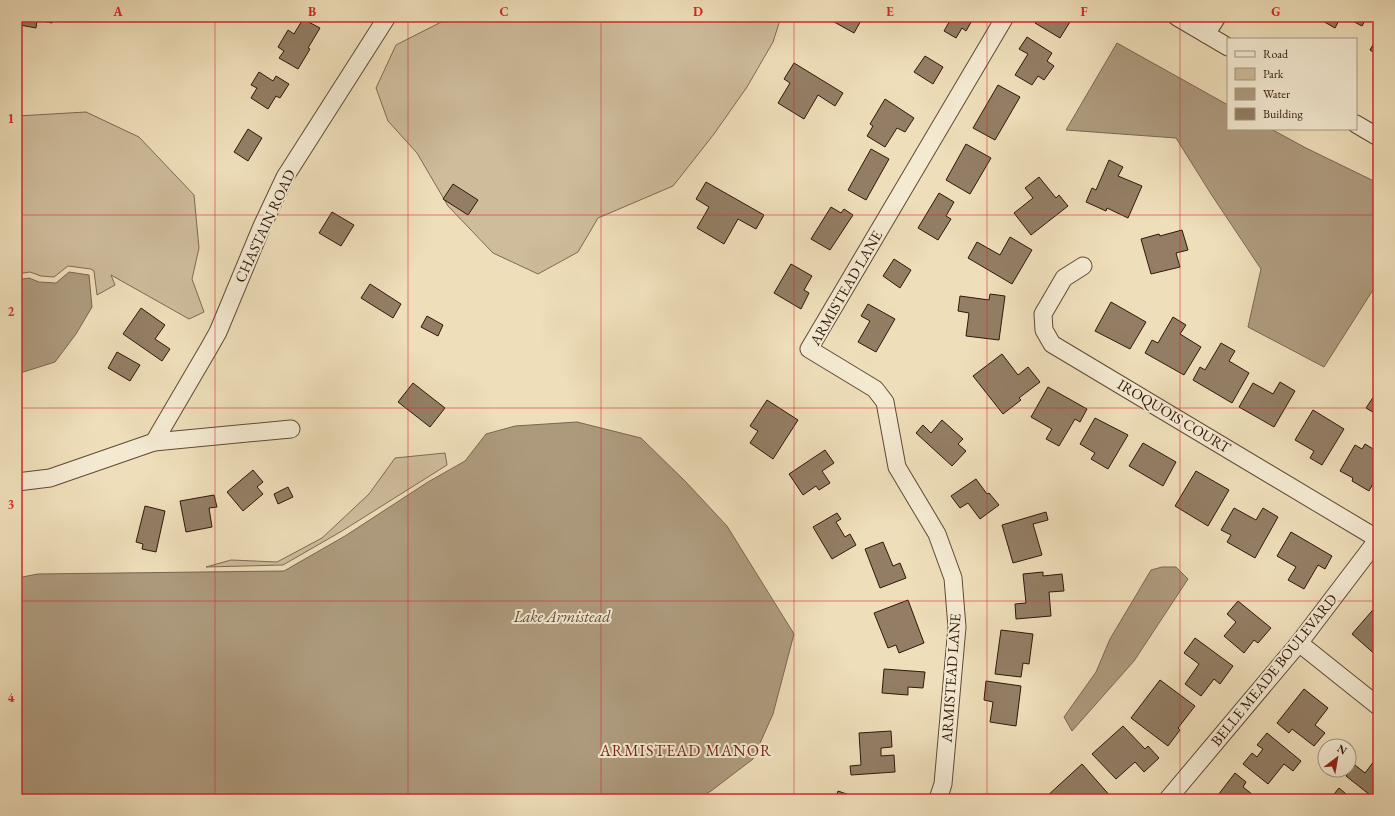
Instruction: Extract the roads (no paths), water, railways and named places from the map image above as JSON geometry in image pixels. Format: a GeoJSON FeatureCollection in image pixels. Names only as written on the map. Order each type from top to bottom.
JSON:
{"type":"FeatureCollection","features":[{"type":"Feature","properties":{"kind":"street","name":"CHASTAIN ROAD"},"geometry":{"type":"LineString","coordinates":[[154,442],[218,332],[262,226],[285,177],[387,17]]}},
{"type":"Feature","properties":{"kind":"street","name":"ARMISTEAD LANE"},"geometry":{"type":"LineString","coordinates":[[938,799],[943,784],[957,627],[953,578],[937,534],[897,467],[885,402],[875,389],[809,349],[1005,17]]}},
{"type":"Feature","properties":{"kind":"street"},"geometry":{"type":"LineString","coordinates":[[1177,17],[1227,46]]}},
{"type":"Feature","properties":{"kind":"street"},"geometry":{"type":"LineString","coordinates":[[1206,34],[1216,17]]}},
{"type":"Feature","properties":{"kind":"street"},"geometry":{"type":"LineString","coordinates":[[1357,125],[1378,137]]}},
{"type":"Feature","properties":{"kind":"street","name":"IROQUOIS COURT"},"geometry":{"type":"LineString","coordinates":[[1083,266],[1064,278],[1043,314],[1044,330],[1052,344],[1378,539]]}},
{"type":"Feature","properties":{"kind":"street"},"geometry":{"type":"LineString","coordinates":[[17,482],[50,478],[154,442],[291,429]]}},
{"type":"Feature","properties":{"kind":"street","name":"BELLE MEADE BOULEVARD"},"geometry":{"type":"LineString","coordinates":[[1168,799],[1299,643],[1378,539]]}},
{"type":"Feature","properties":{"kind":"street"},"geometry":{"type":"LineString","coordinates":[[1299,643],[1378,706]]}},
{"type":"Feature","properties":{"kind":"water"},"geometry":{"type":"Polygon","coordinates":[[[1117,43],[1227,104],[1227,130],[1273,130],[1378,183],[1378,282],[1324,367],[1248,327],[1261,269],[1176,138],[1066,130],[1117,43]]]}},
{"type":"Feature","properties":{"kind":"water"},"geometry":{"type":"Polygon","coordinates":[[[69,272],[89,275],[92,307],[76,334],[55,362],[17,374],[17,280],[29,278],[39,282],[56,283],[69,272]]]}},
{"type":"Feature","properties":{"kind":"water","name":"Lake Armistead"},"geometry":{"type":"Polygon","coordinates":[[[577,422],[641,438],[686,482],[727,526],[794,634],[773,714],[753,759],[711,791],[697,799],[17,799],[17,578],[38,574],[284,571],[345,536],[428,482],[465,461],[486,434],[515,426],[577,422]]]}},
{"type":"Feature","properties":{"kind":"water"},"geometry":{"type":"Polygon","coordinates":[[[1162,567],[1176,567],[1188,579],[1134,661],[1072,731],[1064,717],[1096,672],[1110,639],[1151,570],[1162,567]]]}},
{"type":"Feature","properties":{"kind":"district","name":"ARMISTEAD MANOR"},"geometry":{"type":"Point","coordinates":[686,750]}}]}
